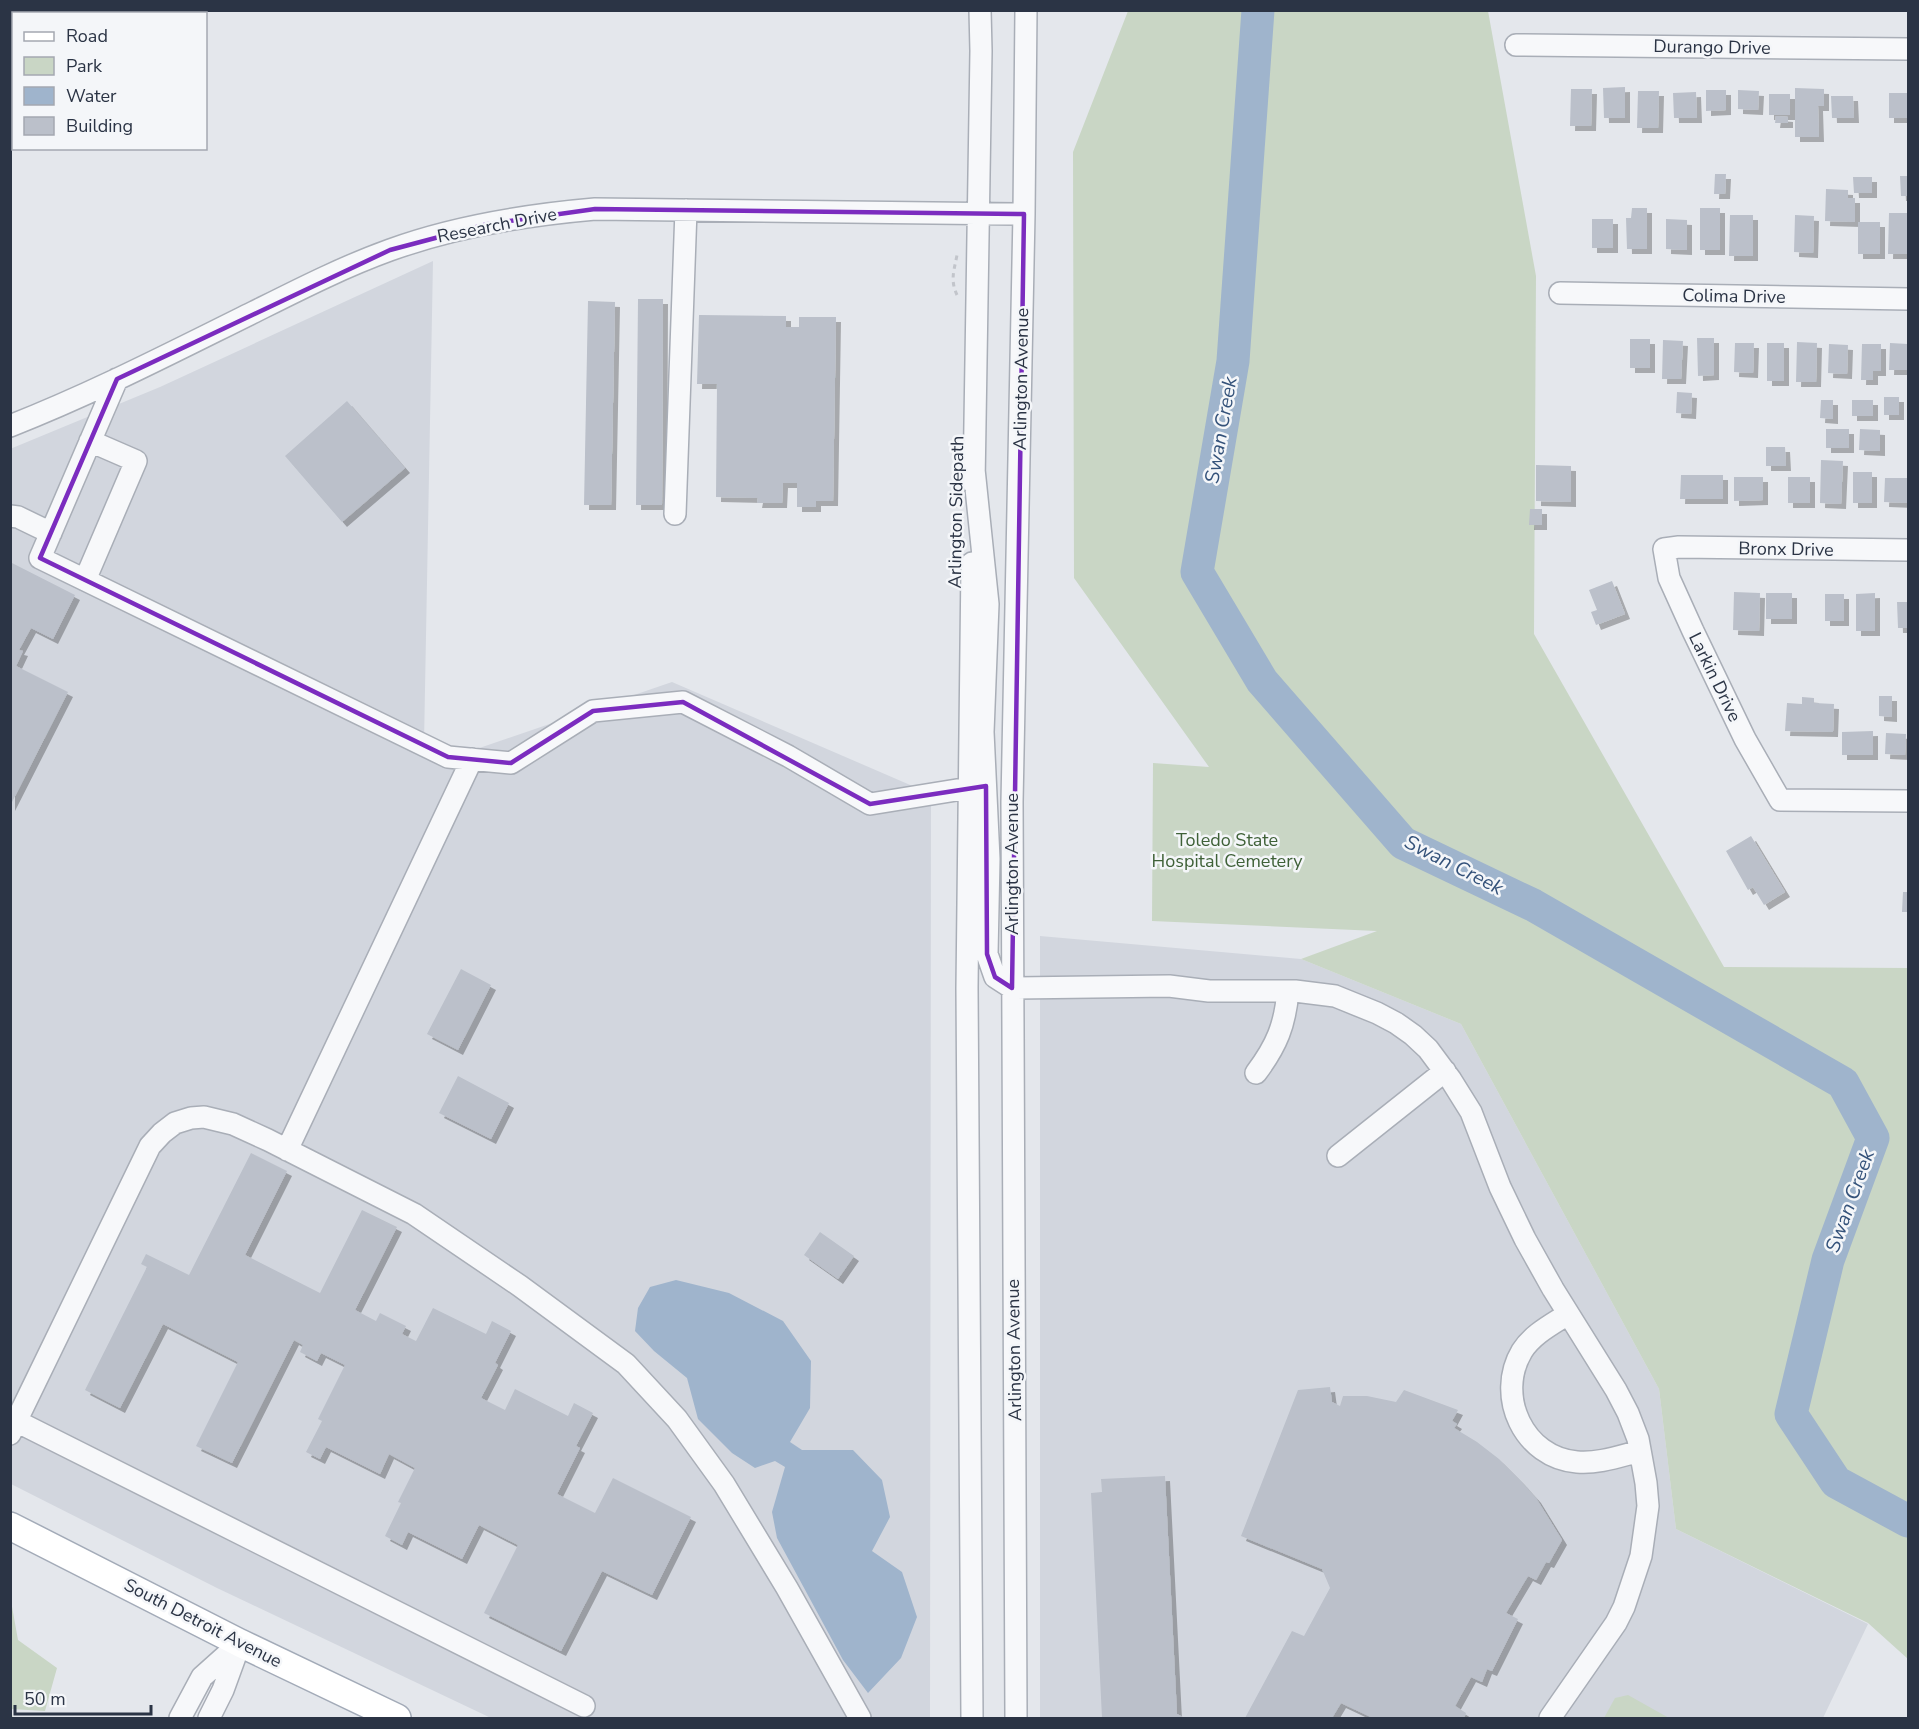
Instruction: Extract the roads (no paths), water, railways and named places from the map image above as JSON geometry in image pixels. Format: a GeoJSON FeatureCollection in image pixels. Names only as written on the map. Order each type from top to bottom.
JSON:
{"type":"FeatureCollection","features":[{"type":"Feature","properties":{"kind":"main road","name":"South Detroit Avenue"},"geometry":{"type":"LineString","coordinates":[[10,1526],[240,1643],[397,1719]]}},
{"type":"Feature","properties":{"kind":"street"},"geometry":{"type":"LineString","coordinates":[[972,1719],[967,1000],[980,10]]}},
{"type":"Feature","properties":{"kind":"street","name":"Arlington Avenue"},"geometry":{"type":"LineString","coordinates":[[1016,1719],[1012,802],[1026,10]]}},
{"type":"Feature","properties":{"kind":"street","name":"Durango Drive"},"geometry":{"type":"LineString","coordinates":[[1516,45],[1908,49]]}},
{"type":"Feature","properties":{"kind":"street","name":"Research Drive"},"geometry":{"type":"LineString","coordinates":[[10,426],[61,406],[340,271],[390,250],[437,235],[542,213],[595,209],[1024,214]]}},
{"type":"Feature","properties":{"kind":"street"},"geometry":{"type":"LineString","coordinates":[[675,514],[686,210]]}},
{"type":"Feature","properties":{"kind":"street","name":"Colima Drive"},"geometry":{"type":"LineString","coordinates":[[1560,293],[1908,298]]}},
{"type":"Feature","properties":{"kind":"street"},"geometry":{"type":"LineString","coordinates":[[117,379],[40,558],[448,757],[511,763],[593,711],[683,702],[788,756],[870,804],[969,788]]}},
{"type":"Feature","properties":{"kind":"street"},"geometry":{"type":"LineString","coordinates":[[85,580],[136,462],[90,441]]}},
{"type":"Feature","properties":{"kind":"street"},"geometry":{"type":"LineString","coordinates":[[974,469],[988,604],[983,732],[989,859],[987,954],[995,977],[1012,988],[1169,986],[1209,991],[1318,993],[1335,996],[1396,1023],[1428,1049],[1462,1096],[1471,1112],[1511,1211],[1539,1267],[1628,1413],[1640,1451],[1646,1483],[1648,1506],[1641,1556],[1633,1584],[1616,1623],[1550,1719]]}},
{"type":"Feature","properties":{"kind":"street"},"geometry":{"type":"LineString","coordinates":[[10,516],[18,517],[51,533]]}},
{"type":"Feature","properties":{"kind":"street","name":"Bronx Drive"},"geometry":{"type":"LineString","coordinates":[[1664,549],[1679,547],[1908,550]]}},
{"type":"Feature","properties":{"kind":"street","name":"Larkin Drive"},"geometry":{"type":"LineString","coordinates":[[1664,549],[1669,578],[1692,630],[1745,739],[1780,800],[1908,801]]}},
{"type":"Feature","properties":{"kind":"street"},"geometry":{"type":"LineString","coordinates":[[287,1150],[472,759]]}},
{"type":"Feature","properties":{"kind":"street"},"geometry":{"type":"LineString","coordinates":[[1256,1073],[1275,1047],[1280,1035],[1288,991]]}},
{"type":"Feature","properties":{"kind":"street"},"geometry":{"type":"LineString","coordinates":[[1338,1156],[1444,1071]]}},
{"type":"Feature","properties":{"kind":"street"},"geometry":{"type":"LineString","coordinates":[[584,1706],[13,1428],[150,1146],[175,1123],[204,1117],[232,1124],[414,1214],[520,1286],[638,1376],[676,1419],[724,1484],[787,1588],[860,1719]]}},
{"type":"Feature","properties":{"kind":"street"},"geometry":{"type":"LineString","coordinates":[[1568,1314],[1532,1338],[1515,1364],[1512,1394],[1514,1410],[1519,1423],[1526,1435],[1537,1446],[1563,1459],[1594,1462],[1640,1451]]}},
{"type":"Feature","properties":{"kind":"street"},"geometry":{"type":"LineString","coordinates":[[180,1719],[202,1677],[240,1643]]}},
{"type":"Feature","properties":{"kind":"street"},"geometry":{"type":"LineString","coordinates":[[209,1719],[223,1690],[240,1643]]}},
{"type":"Feature","properties":{"kind":"water"},"geometry":{"type":"Polygon","coordinates":[[[676,1280],[729,1293],[783,1321],[811,1361],[810,1408],[790,1442],[802,1450],[853,1450],[882,1480],[890,1517],[872,1551],[902,1572],[917,1617],[901,1658],[868,1693],[843,1660],[777,1538],[772,1512],[785,1467],[775,1461],[755,1468],[732,1453],[698,1419],[687,1378],[654,1351],[635,1331],[638,1308],[650,1287],[676,1280]]]}},
{"type":"Feature","properties":{"kind":"waterway","name":"Swan Creek"},"geometry":{"type":"LineString","coordinates":[[1258,10],[1233,361],[1197,572],[1262,681],[1403,843],[1533,905],[1843,1083],[1873,1138],[1828,1260],[1791,1414],[1836,1482],[1908,1521]]}},
{"type":"Feature","properties":{"kind":"park label","name":"Toledo State Hospital Cemetery"},"geometry":{"type":"Point","coordinates":[1227,850]}}]}
